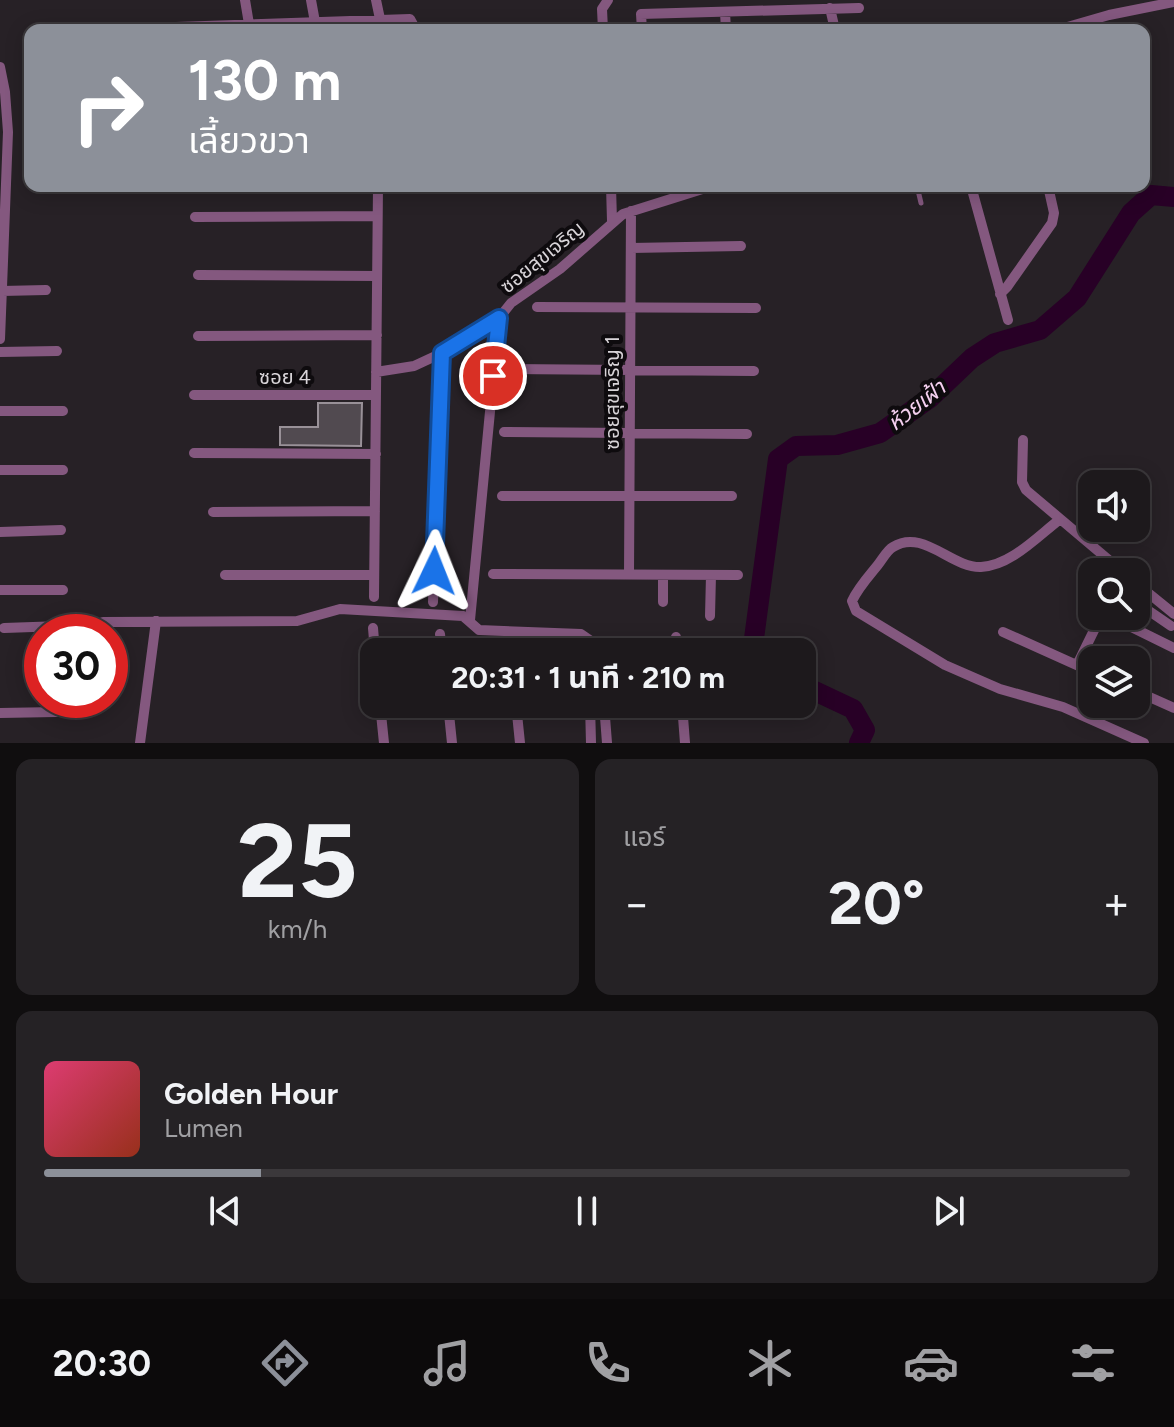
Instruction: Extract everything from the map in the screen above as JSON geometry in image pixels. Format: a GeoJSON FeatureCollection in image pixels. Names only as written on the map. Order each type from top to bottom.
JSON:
{"type":"FeatureCollection","features":[{"type":"Feature","properties":{"kind":"street"},"geometry":{"type":"LineString","coordinates":[[245,0],[249,24],[380,19],[410,19],[413,24]]}},
{"type":"Feature","properties":{"kind":"street"},"geometry":{"type":"LineString","coordinates":[[311,0],[315,22]]}},
{"type":"Feature","properties":{"kind":"street"},"geometry":{"type":"LineString","coordinates":[[376,0],[380,19]]}},
{"type":"Feature","properties":{"kind":"street"},"geometry":{"type":"LineString","coordinates":[[603,24],[602,9],[608,0]]}},
{"type":"Feature","properties":{"kind":"street"},"geometry":{"type":"LineString","coordinates":[[1093,24],[1134,5],[1174,2]]}},
{"type":"Feature","properties":{"kind":"street"},"geometry":{"type":"LineString","coordinates":[[830,8],[834,24]]}},
{"type":"Feature","properties":{"kind":"street"},"geometry":{"type":"LineString","coordinates":[[642,24],[641,14],[859,8]]}},
{"type":"Feature","properties":{"kind":"street"},"geometry":{"type":"LineString","coordinates":[[725,12],[726,24]]}},
{"type":"Feature","properties":{"kind":"street"},"geometry":{"type":"LineString","coordinates":[[0,67],[8,132],[0,339]]}},
{"type":"Feature","properties":{"kind":"street"},"geometry":{"type":"LineString","coordinates":[[374,597],[378,192]]}},
{"type":"Feature","properties":{"kind":"street"},"geometry":{"type":"LineString","coordinates":[[611,192],[612,221]]}},
{"type":"Feature","properties":{"kind":"street","name":"ซอยสุขเจริญ"},"geometry":{"type":"LineString","coordinates":[[470,620],[499,318],[511,303],[560,269],[612,221],[631,211],[690,192]]}},
{"type":"Feature","properties":{"kind":"street"},"geometry":{"type":"LineString","coordinates":[[973,192],[1008,320]]}},
{"type":"Feature","properties":{"kind":"street"},"geometry":{"type":"LineString","coordinates":[[1000,294],[1052,223],[1054,213],[1049,192]]}},
{"type":"Feature","properties":{"kind":"street","name":"ซอยสุขเจริญ 1"},"geometry":{"type":"LineString","coordinates":[[629,575],[631,211]]}},
{"type":"Feature","properties":{"kind":"street"},"geometry":{"type":"LineString","coordinates":[[195,217],[377,216]]}},
{"type":"Feature","properties":{"kind":"street"},"geometry":{"type":"LineString","coordinates":[[631,248],[741,246]]}},
{"type":"Feature","properties":{"kind":"street"},"geometry":{"type":"LineString","coordinates":[[198,275],[377,276]]}},
{"type":"Feature","properties":{"kind":"street"},"geometry":{"type":"LineString","coordinates":[[2,291],[46,290]]}},
{"type":"Feature","properties":{"kind":"street"},"geometry":{"type":"LineString","coordinates":[[537,307],[756,308]]}},
{"type":"Feature","properties":{"kind":"street"},"geometry":{"type":"LineString","coordinates":[[376,372],[414,366],[442,353],[499,318]]}},
{"type":"Feature","properties":{"kind":"street"},"geometry":{"type":"LineString","coordinates":[[198,336],[377,335]]}},
{"type":"Feature","properties":{"kind":"street"},"geometry":{"type":"LineString","coordinates":[[0,352],[57,351]]}},
{"type":"Feature","properties":{"kind":"street"},"geometry":{"type":"LineString","coordinates":[[433,602],[442,353]]}},
{"type":"Feature","properties":{"kind":"street"},"geometry":{"type":"LineString","coordinates":[[507,369],[754,371]]}},
{"type":"Feature","properties":{"kind":"street","name":"ซอย 4"},"geometry":{"type":"LineString","coordinates":[[194,395],[376,395]]}},
{"type":"Feature","properties":{"kind":"street"},"geometry":{"type":"LineString","coordinates":[[0,411],[63,411]]}},
{"type":"Feature","properties":{"kind":"street"},"geometry":{"type":"LineString","coordinates":[[504,432],[747,434]]}},
{"type":"Feature","properties":{"kind":"street"},"geometry":{"type":"LineString","coordinates":[[1023,440],[1022,485],[1106,558]]}},
{"type":"Feature","properties":{"kind":"street"},"geometry":{"type":"LineString","coordinates":[[194,453],[376,454]]}},
{"type":"Feature","properties":{"kind":"street"},"geometry":{"type":"LineString","coordinates":[[0,470],[63,470]]}},
{"type":"Feature","properties":{"kind":"street"},"geometry":{"type":"LineString","coordinates":[[502,496],[732,496]]}},
{"type":"Feature","properties":{"kind":"street"},"geometry":{"type":"LineString","coordinates":[[213,512],[375,511]]}},
{"type":"Feature","properties":{"kind":"street"},"geometry":{"type":"LineString","coordinates":[[1059,520],[998,564],[981,567],[965,565],[923,543],[911,542],[893,547],[856,591],[852,601],[856,611],[945,665],[1000,689],[1063,707],[1144,743]]}},
{"type":"Feature","properties":{"kind":"street"},"geometry":{"type":"LineString","coordinates":[[0,532],[61,530]]}},
{"type":"Feature","properties":{"kind":"street"},"geometry":{"type":"LineString","coordinates":[[493,574],[738,575]]}},
{"type":"Feature","properties":{"kind":"street"},"geometry":{"type":"LineString","coordinates":[[225,575],[374,575]]}},
{"type":"Feature","properties":{"kind":"street"},"geometry":{"type":"LineString","coordinates":[[710,616],[711,575]]}},
{"type":"Feature","properties":{"kind":"street"},"geometry":{"type":"LineString","coordinates":[[663,576],[663,602]]}},
{"type":"Feature","properties":{"kind":"street"},"geometry":{"type":"LineString","coordinates":[[0,590],[63,590]]}},
{"type":"Feature","properties":{"kind":"street"},"geometry":{"type":"LineString","coordinates":[[1150,594],[1174,614]]}},
{"type":"Feature","properties":{"kind":"street"},"geometry":{"type":"LineString","coordinates":[[128,622],[297,621],[340,609],[463,616],[479,630],[581,634],[587,638]]}},
{"type":"Feature","properties":{"kind":"street"},"geometry":{"type":"LineString","coordinates":[[1150,612],[1171,626]]}},
{"type":"Feature","properties":{"kind":"street"},"geometry":{"type":"LineString","coordinates":[[140,743],[156,621]]}},
{"type":"Feature","properties":{"kind":"street"},"geometry":{"type":"LineString","coordinates":[[4,628],[24,627]]}},
{"type":"Feature","properties":{"kind":"street"},"geometry":{"type":"LineString","coordinates":[[373,628],[374,638]]}},
{"type":"Feature","properties":{"kind":"street"},"geometry":{"type":"LineString","coordinates":[[1003,632],[1077,665],[1094,630]]}},
{"type":"Feature","properties":{"kind":"street"},"geometry":{"type":"LineString","coordinates":[[1137,630],[1174,648]]}},
{"type":"Feature","properties":{"kind":"street"},"geometry":{"type":"LineString","coordinates":[[440,634],[440,638]]}},
{"type":"Feature","properties":{"kind":"street"},"geometry":{"type":"LineString","coordinates":[[1150,697],[1174,708]]}},
{"type":"Feature","properties":{"kind":"street"},"geometry":{"type":"LineString","coordinates":[[0,713],[24,713]]}},
{"type":"Feature","properties":{"kind":"street"},"geometry":{"type":"LineString","coordinates":[[381,718],[384,743]]}},
{"type":"Feature","properties":{"kind":"street"},"geometry":{"type":"LineString","coordinates":[[449,718],[452,743]]}},
{"type":"Feature","properties":{"kind":"street"},"geometry":{"type":"LineString","coordinates":[[517,718],[520,743]]}},
{"type":"Feature","properties":{"kind":"street"},"geometry":{"type":"LineString","coordinates":[[590,718],[591,743]]}},
{"type":"Feature","properties":{"kind":"street"},"geometry":{"type":"LineString","coordinates":[[605,718],[607,743]]}},
{"type":"Feature","properties":{"kind":"street"},"geometry":{"type":"LineString","coordinates":[[683,718],[685,743]]}},
{"type":"Feature","properties":{"kind":"lane"},"geometry":{"type":"LineString","coordinates":[[918,192],[921,203]]}},
{"type":"Feature","properties":{"kind":"building"},"geometry":{"type":"Polygon","coordinates":[[[318,403],[362,403],[361,446],[280,445],[280,427],[318,427],[318,403]]]}},
{"type":"Feature","properties":{"kind":"waterway","name":"ห้วยเฝ้า"},"geometry":{"type":"LineString","coordinates":[[754,638],[778,459],[796,446],[837,445],[880,433],[930,398],[972,358],[995,343],[1040,330],[1077,298],[1131,213],[1151,195],[1174,197]]}},
{"type":"Feature","properties":{"kind":"waterway","name":"ห้วยเฝ้า"},"geometry":{"type":"LineString","coordinates":[[816,692],[853,709],[865,730],[859,743]]}},
{"type":"Feature","properties":{"kind":"route"},"geometry":{"type":"LineString","coordinates":[[434,571],[442,353],[499,318],[493,376]]}}]}
